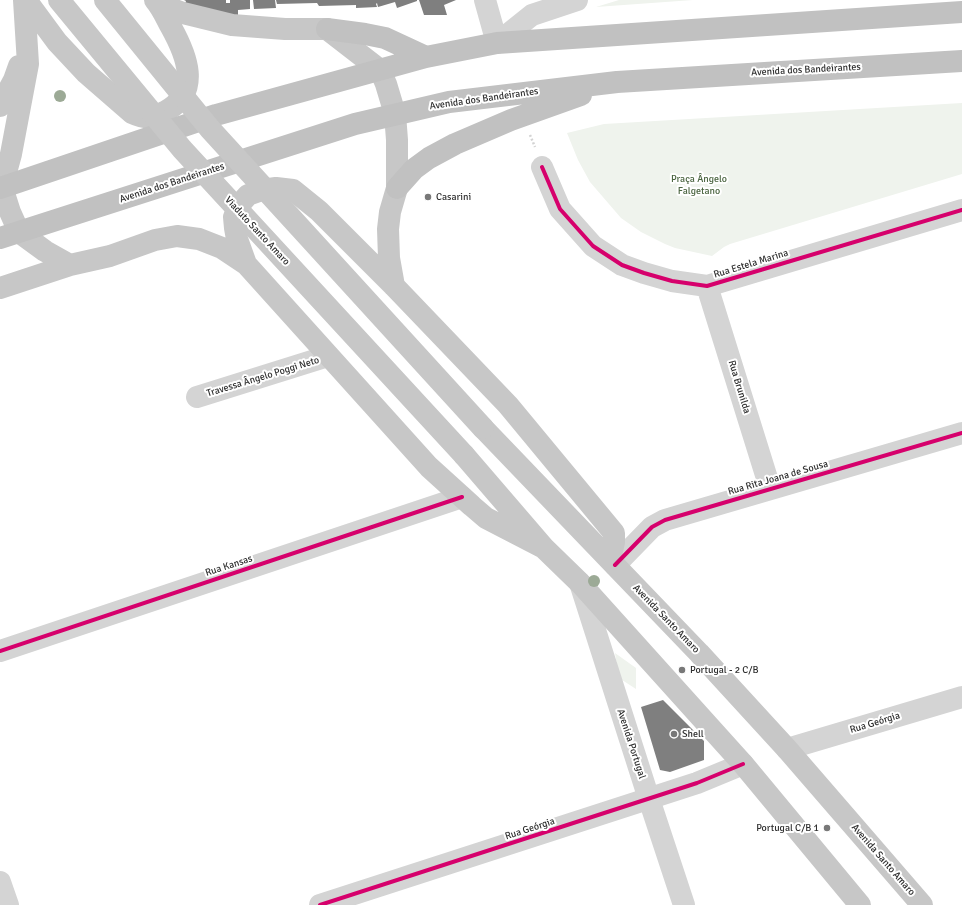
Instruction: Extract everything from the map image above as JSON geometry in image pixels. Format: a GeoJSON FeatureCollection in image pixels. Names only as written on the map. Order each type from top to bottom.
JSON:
{"type":"FeatureCollection","features":[{"type":"Feature","properties":{"kind":"highway"},"geometry":{"type":"LineString","coordinates":[[1,187],[216,115],[426,57],[497,43],[962,12]]}},
{"type":"Feature","properties":{"kind":"highway"},"geometry":{"type":"LineString","coordinates":[[327,29],[385,38],[426,57]]}},
{"type":"Feature","properties":{"kind":"highway","name":"Avenida dos Bandeirantes"},"geometry":{"type":"LineString","coordinates":[[10,235],[354,124],[449,102],[617,82],[962,61]]}},
{"type":"Feature","properties":{"kind":"highway"},"geometry":{"type":"LineString","coordinates":[[397,188],[414,169],[428,158],[455,144],[523,116],[617,82]]}},
{"type":"Feature","properties":{"kind":"highway"},"geometry":{"type":"LineString","coordinates":[[0,254],[10,235]]}},
{"type":"Feature","properties":{"kind":"main road"},"geometry":{"type":"LineString","coordinates":[[25,0],[56,42],[86,73],[132,113],[148,118],[158,117],[170,109],[179,100],[185,90],[188,77],[186,61],[178,40],[157,2]]}},
{"type":"Feature","properties":{"kind":"main road"},"geometry":{"type":"LineString","coordinates":[[25,0],[28,64],[27,72],[11,154],[1,187],[10,212],[10,235],[45,251],[70,265]]}},
{"type":"Feature","properties":{"kind":"main road","name":"Viaduto Santo Amaro"},"geometry":{"type":"LineString","coordinates":[[59,0],[182,149],[464,455],[544,548]]}},
{"type":"Feature","properties":{"kind":"main road","name":"Avenida Santo Amaro"},"geometry":{"type":"LineString","coordinates":[[105,0],[210,130],[483,428],[613,563],[787,749],[922,905]]}},
{"type":"Feature","properties":{"kind":"main road"},"geometry":{"type":"LineString","coordinates":[[157,2],[183,13],[232,25],[284,29],[327,29],[380,70],[395,114],[397,140],[397,188],[390,212],[388,229],[389,252],[394,286]]}},
{"type":"Feature","properties":{"kind":"main road"},"geometry":{"type":"LineString","coordinates":[[0,106],[14,80],[26,46]]}},
{"type":"Feature","properties":{"kind":"main road"},"geometry":{"type":"LineString","coordinates":[[246,264],[237,239],[235,228],[234,217],[240,204],[248,195],[262,190],[276,188],[293,190],[319,211],[394,286],[508,405],[612,531],[614,537],[613,563]]}},
{"type":"Feature","properties":{"kind":"main road"},"geometry":{"type":"LineString","coordinates":[[0,288],[70,265],[110,256],[155,240],[178,236],[198,239],[222,248],[246,264],[429,467],[486,518],[544,548],[580,583],[743,764],[860,905]]}},
{"type":"Feature","properties":{"kind":"street"},"geometry":{"type":"LineString","coordinates":[[485,0],[497,43],[532,15],[577,0]]}},
{"type":"Feature","properties":{"kind":"street","name":"Rua Estela Marina"},"geometry":{"type":"LineString","coordinates":[[542,167],[560,209],[593,246],[622,265],[644,273],[672,281],[707,286],[962,210]]}},
{"type":"Feature","properties":{"kind":"street","name":"Rua Brunilda"},"geometry":{"type":"LineString","coordinates":[[707,286],[770,488]]}},
{"type":"Feature","properties":{"kind":"street","name":"Travessa Ângelo Poggi Neto"},"geometry":{"type":"LineString","coordinates":[[197,397],[328,356]]}},
{"type":"Feature","properties":{"kind":"street","name":"Rua Rita Joana de Sousa"},"geometry":{"type":"LineString","coordinates":[[613,563],[652,527],[665,520],[962,433]]}},
{"type":"Feature","properties":{"kind":"street","name":"Rua Kansas"},"geometry":{"type":"LineString","coordinates":[[0,651],[462,497]]}},
{"type":"Feature","properties":{"kind":"street","name":"Avenida Portugal"},"geometry":{"type":"LineString","coordinates":[[580,583],[648,798],[684,905]]}},
{"type":"Feature","properties":{"kind":"street","name":"Rua Geórgia"},"geometry":{"type":"LineString","coordinates":[[787,749],[962,697]]}},
{"type":"Feature","properties":{"kind":"street","name":"Rua Geórgia"},"geometry":{"type":"LineString","coordinates":[[320,905],[697,783],[743,764]]}},
{"type":"Feature","properties":{"kind":"street"},"geometry":{"type":"LineString","coordinates":[[0,882],[8,905]]}},
{"type":"Feature","properties":{"kind":"path"},"geometry":{"type":"LineString","coordinates":[[523,116],[542,167]]}},
{"type":"Feature","properties":{"kind":"green space"},"geometry":{"type":"Polygon","coordinates":[[[619,0],[693,0],[596,7],[619,0]]]}},
{"type":"Feature","properties":{"kind":"green space","name":"Praça Ângelo Falgetano"},"geometry":{"type":"Polygon","coordinates":[[[962,103],[962,174],[730,244],[712,256],[675,248],[665,244],[641,232],[621,218],[590,182],[578,160],[567,133],[604,124],[962,103]]]}},
{"type":"Feature","properties":{"kind":"green space"},"geometry":{"type":"Polygon","coordinates":[[[615,653],[636,668],[636,689],[619,678],[615,653]]]}},
{"type":"Feature","properties":{"kind":"building"},"geometry":{"type":"Polygon","coordinates":[[[184,0],[226,0],[226,3],[230,3],[230,0],[250,0],[250,9],[238,10],[238,19],[183,9],[186,1],[184,0]]]}},
{"type":"Feature","properties":{"kind":"building"},"geometry":{"type":"Polygon","coordinates":[[[253,0],[275,0],[276,8],[254,9],[253,0]]]}},
{"type":"Feature","properties":{"kind":"building"},"geometry":{"type":"Polygon","coordinates":[[[276,0],[417,1],[397,8],[395,2],[378,7],[377,3],[377,7],[356,8],[356,5],[319,6],[317,3],[277,4],[276,0]]]}},
{"type":"Feature","properties":{"kind":"building"},"geometry":{"type":"Polygon","coordinates":[[[419,0],[456,0],[444,5],[447,15],[424,15],[419,0]]]}},
{"type":"Feature","properties":{"kind":"building","name":"Shell"},"geometry":{"type":"Polygon","coordinates":[[[663,700],[704,741],[704,760],[670,772],[660,770],[641,707],[663,700]]]}},
{"type":"Feature","properties":{"kind":"cycle path"},"geometry":{"type":"LineString","coordinates":[[542,167],[560,209],[593,246],[622,265],[644,273],[672,281],[707,286],[962,210]]}},
{"type":"Feature","properties":{"kind":"cycle path"},"geometry":{"type":"LineString","coordinates":[[615,565],[652,527],[665,520],[962,433]]}},
{"type":"Feature","properties":{"kind":"cycle path"},"geometry":{"type":"LineString","coordinates":[[0,651],[462,497]]}},
{"type":"Feature","properties":{"kind":"cycle path"},"geometry":{"type":"LineString","coordinates":[[320,905],[697,783],[743,764]]}},
{"type":"Feature","properties":{"kind":"place","name":"Casarini"},"geometry":{"type":"Point","coordinates":[428,197]}},
{"type":"Feature","properties":{"kind":"place","name":"Portugal - 2 C/B"},"geometry":{"type":"Point","coordinates":[682,670]}},
{"type":"Feature","properties":{"kind":"place","name":"Shell"},"geometry":{"type":"Point","coordinates":[674,734]}},
{"type":"Feature","properties":{"kind":"place","name":"Portugal C/B 1"},"geometry":{"type":"Point","coordinates":[827,828]}}]}
